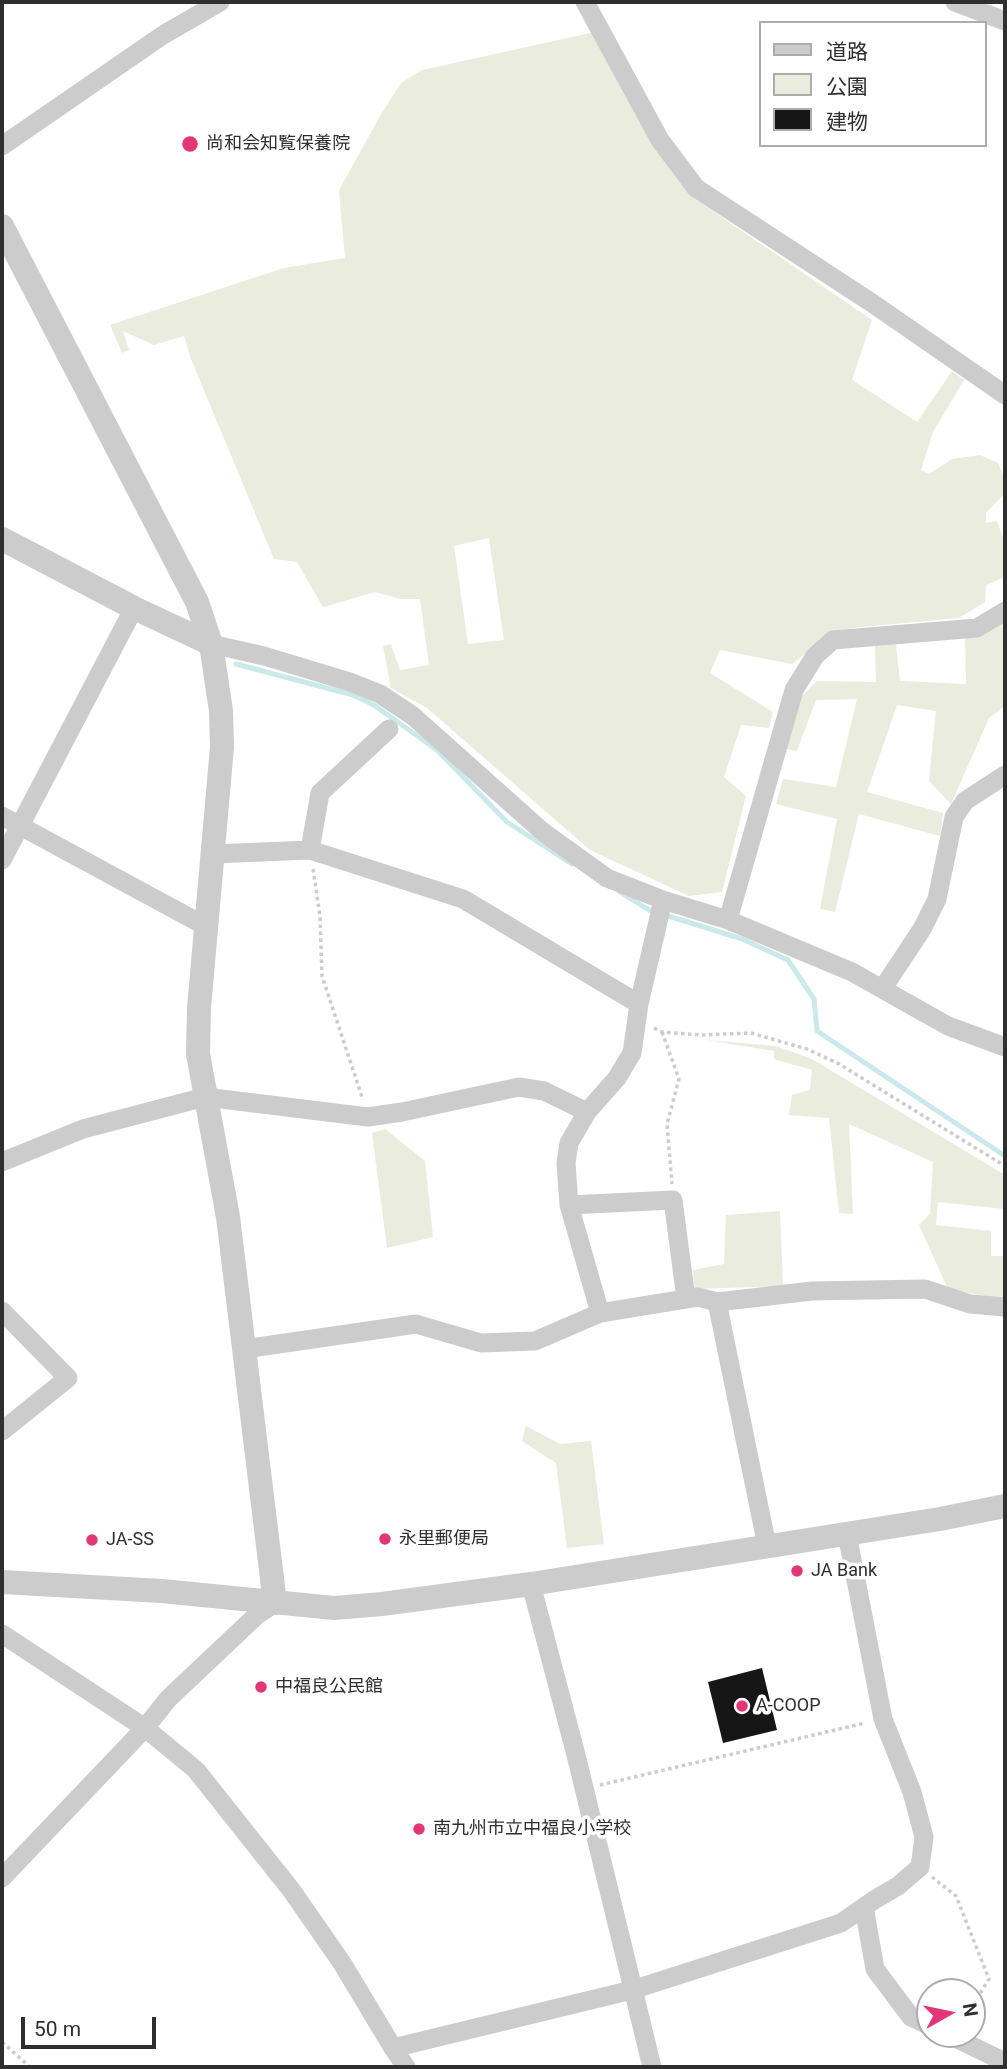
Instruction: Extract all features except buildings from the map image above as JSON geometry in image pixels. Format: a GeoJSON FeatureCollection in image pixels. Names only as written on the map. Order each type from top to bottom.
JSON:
{"type":"FeatureCollection","features":[{"type":"Feature","properties":{"kind":"street"},"geometry":{"type":"LineString","coordinates":[[2,146],[163,35],[220,2]]}},
{"type":"Feature","properties":{"kind":"street"},"geometry":{"type":"LineString","coordinates":[[585,2],[660,141],[696,188],[872,303],[1005,395]]}},
{"type":"Feature","properties":{"kind":"street"},"geometry":{"type":"LineString","coordinates":[[955,2],[1005,21]]}},
{"type":"Feature","properties":{"kind":"street"},"geometry":{"type":"LineString","coordinates":[[2,226],[191,590],[211,644],[222,711],[222,747],[198,1020],[198,1055],[228,1217],[275,1603]]}},
{"type":"Feature","properties":{"kind":"street"},"geometry":{"type":"LineString","coordinates":[[2,539],[134,608],[211,644],[264,656],[380,694],[413,716],[543,832],[607,878],[660,910],[728,920],[852,972],[948,1026],[1005,1047]]}},
{"type":"Feature","properties":{"kind":"street"},"geometry":{"type":"LineString","coordinates":[[2,860],[11,821],[134,608]]}},
{"type":"Feature","properties":{"kind":"street"},"geometry":{"type":"LineString","coordinates":[[728,920],[794,690],[814,656],[834,640],[977,628],[1005,611]]}},
{"type":"Feature","properties":{"kind":"street"},"geometry":{"type":"LineString","coordinates":[[310,850],[320,793],[390,729]]}},
{"type":"Feature","properties":{"kind":"street"},"geometry":{"type":"LineString","coordinates":[[883,988],[922,929],[937,899],[954,817],[965,801],[1005,775]]}},
{"type":"Feature","properties":{"kind":"street"},"geometry":{"type":"LineString","coordinates":[[11,821],[207,927]]}},
{"type":"Feature","properties":{"kind":"street"},"geometry":{"type":"LineString","coordinates":[[213,853],[310,850],[463,898],[638,1012]]}},
{"type":"Feature","properties":{"kind":"street"},"geometry":{"type":"LineString","coordinates":[[600,1313],[569,1205],[566,1163],[569,1143],[587,1112],[617,1079],[632,1053],[660,910]]}},
{"type":"Feature","properties":{"kind":"street"},"geometry":{"type":"LineString","coordinates":[[2,1162],[83,1129],[205,1097],[368,1117],[519,1087],[544,1091],[587,1112]]}},
{"type":"Feature","properties":{"kind":"street"},"geometry":{"type":"LineString","coordinates":[[569,1205],[673,1200],[686,1299]]}},
{"type":"Feature","properties":{"kind":"street"},"geometry":{"type":"LineString","coordinates":[[244,1349],[416,1324],[481,1343],[535,1341],[600,1313],[698,1297],[718,1301],[812,1292],[925,1289],[970,1304],[1005,1307]]}},
{"type":"Feature","properties":{"kind":"street"},"geometry":{"type":"LineString","coordinates":[[718,1301],[767,1546]]}},
{"type":"Feature","properties":{"kind":"street"},"geometry":{"type":"LineString","coordinates":[[2,1311],[68,1378],[2,1431]]}},
{"type":"Feature","properties":{"kind":"street"},"geometry":{"type":"LineString","coordinates":[[2,1583],[162,1591],[275,1603],[346,1607],[531,1584],[1005,1506]]}},
{"type":"Feature","properties":{"kind":"street"},"geometry":{"type":"LineString","coordinates":[[393,2048],[632,1990],[841,1923],[898,1886],[920,1867],[924,1838],[912,1792],[883,1719],[847,1534]]}},
{"type":"Feature","properties":{"kind":"street"},"geometry":{"type":"LineString","coordinates":[[531,1584],[652,2067]]}},
{"type":"Feature","properties":{"kind":"street"},"geometry":{"type":"LineString","coordinates":[[2,1878],[145,1728],[168,1699],[257,1615],[275,1603]]}},
{"type":"Feature","properties":{"kind":"street"},"geometry":{"type":"LineString","coordinates":[[2,1634],[145,1728],[196,1770],[284,1881],[342,1963],[406,2067]]}},
{"type":"Feature","properties":{"kind":"street"},"geometry":{"type":"LineString","coordinates":[[864,1907],[875,1969],[911,2017],[916,2019]]}},
{"type":"Feature","properties":{"kind":"street"},"geometry":{"type":"LineString","coordinates":[[976,2048],[1005,2062]]}},
{"type":"Feature","properties":{"kind":"path"},"geometry":{"type":"LineString","coordinates":[[310,850],[320,916],[322,976],[368,1117]]}},
{"type":"Feature","properties":{"kind":"path"},"geometry":{"type":"LineString","coordinates":[[638,1012],[662,1031],[679,1079],[667,1124],[673,1200]]}},
{"type":"Feature","properties":{"kind":"path"},"geometry":{"type":"LineString","coordinates":[[662,1031],[701,1035],[751,1033],[807,1049],[839,1063],[1005,1166]]}},
{"type":"Feature","properties":{"kind":"path"},"geometry":{"type":"LineString","coordinates":[[584,1788],[883,1719]]}},
{"type":"Feature","properties":{"kind":"path"},"geometry":{"type":"LineString","coordinates":[[920,1867],[957,1896],[989,1979],[986,1984]]}},
{"type":"Feature","properties":{"kind":"path"},"geometry":{"type":"LineString","coordinates":[[2,2042],[30,2067]]}},
{"type":"Feature","properties":{"kind":"green space"},"geometry":{"type":"Polygon","coordinates":[[[595,32],[672,172],[691,196],[872,320],[852,380],[917,422],[952,371],[964,380],[933,432],[921,470],[929,474],[952,459],[980,455],[998,463],[1005,479],[1005,493],[986,513],[986,523],[997,521],[1005,543],[1005,577],[986,585],[985,602],[959,618],[833,632],[792,664],[720,650],[710,673],[773,712],[769,728],[741,725],[724,777],[746,796],[722,892],[689,896],[590,850],[427,708],[391,688],[383,646],[391,644],[400,670],[429,665],[420,599],[400,599],[375,592],[323,607],[297,562],[274,559],[191,359],[184,336],[154,345],[123,331],[129,350],[122,353],[110,325],[284,268],[345,258],[339,190],[401,83],[422,70],[595,32]],[[489,538],[454,546],[468,644],[504,640],[489,538]]]}},
{"type":"Feature","properties":{"kind":"green space"},"geometry":{"type":"Polygon","coordinates":[[[1005,617],[1005,706],[989,718],[951,804],[929,781],[936,711],[897,705],[867,792],[943,813],[940,836],[859,814],[835,912],[820,909],[837,819],[776,804],[783,779],[836,787],[857,699],[816,700],[797,751],[786,749],[801,697],[817,681],[876,682],[875,646],[896,644],[900,681],[966,684],[965,638],[1005,617]]]}},
{"type":"Feature","properties":{"kind":"green space"},"geometry":{"type":"Polygon","coordinates":[[[707,1040],[776,1046],[812,1059],[1005,1175],[1005,1209],[938,1202],[936,1225],[991,1231],[991,1256],[1005,1256],[1005,1300],[948,1289],[919,1225],[930,1214],[933,1162],[849,1124],[853,1214],[839,1213],[829,1118],[789,1115],[792,1095],[810,1090],[812,1070],[774,1059],[774,1051],[707,1040]]]}},
{"type":"Feature","properties":{"kind":"green space"},"geometry":{"type":"Polygon","coordinates":[[[385,1129],[425,1161],[433,1237],[387,1248],[372,1133],[385,1129]]]}},
{"type":"Feature","properties":{"kind":"green space"},"geometry":{"type":"Polygon","coordinates":[[[780,1211],[783,1286],[694,1289],[693,1270],[724,1264],[726,1215],[780,1211]]]}},
{"type":"Feature","properties":{"kind":"green space"},"geometry":{"type":"Polygon","coordinates":[[[526,1426],[560,1444],[591,1441],[604,1544],[567,1548],[556,1463],[522,1441],[526,1426]]]}},
{"type":"Feature","properties":{"kind":"waterway"},"geometry":{"type":"LineString","coordinates":[[236,664],[353,695],[374,705],[437,750],[507,822],[572,864]]}},
{"type":"Feature","properties":{"kind":"waterway"},"geometry":{"type":"LineString","coordinates":[[620,892],[649,910],[742,939],[788,960],[814,999],[817,1031],[1005,1156]]}},
{"type":"Feature","properties":{"kind":"place","name":"尚和会知覧保養院"},"geometry":{"type":"Point","coordinates":[190,144]}},
{"type":"Feature","properties":{"kind":"place","name":"永里郵便局"},"geometry":{"type":"Point","coordinates":[385,1539]}},
{"type":"Feature","properties":{"kind":"place","name":"JA-SS"},"geometry":{"type":"Point","coordinates":[92,1540]}},
{"type":"Feature","properties":{"kind":"place","name":"JA Bank"},"geometry":{"type":"Point","coordinates":[797,1571]}},
{"type":"Feature","properties":{"kind":"place","name":"中福良公民館"},"geometry":{"type":"Point","coordinates":[261,1687]}},
{"type":"Feature","properties":{"kind":"place","name":"A-COOP"},"geometry":{"type":"Point","coordinates":[742,1706]}},
{"type":"Feature","properties":{"kind":"place","name":"南九州市立中福良小学校"},"geometry":{"type":"Point","coordinates":[419,1829]}}]}
